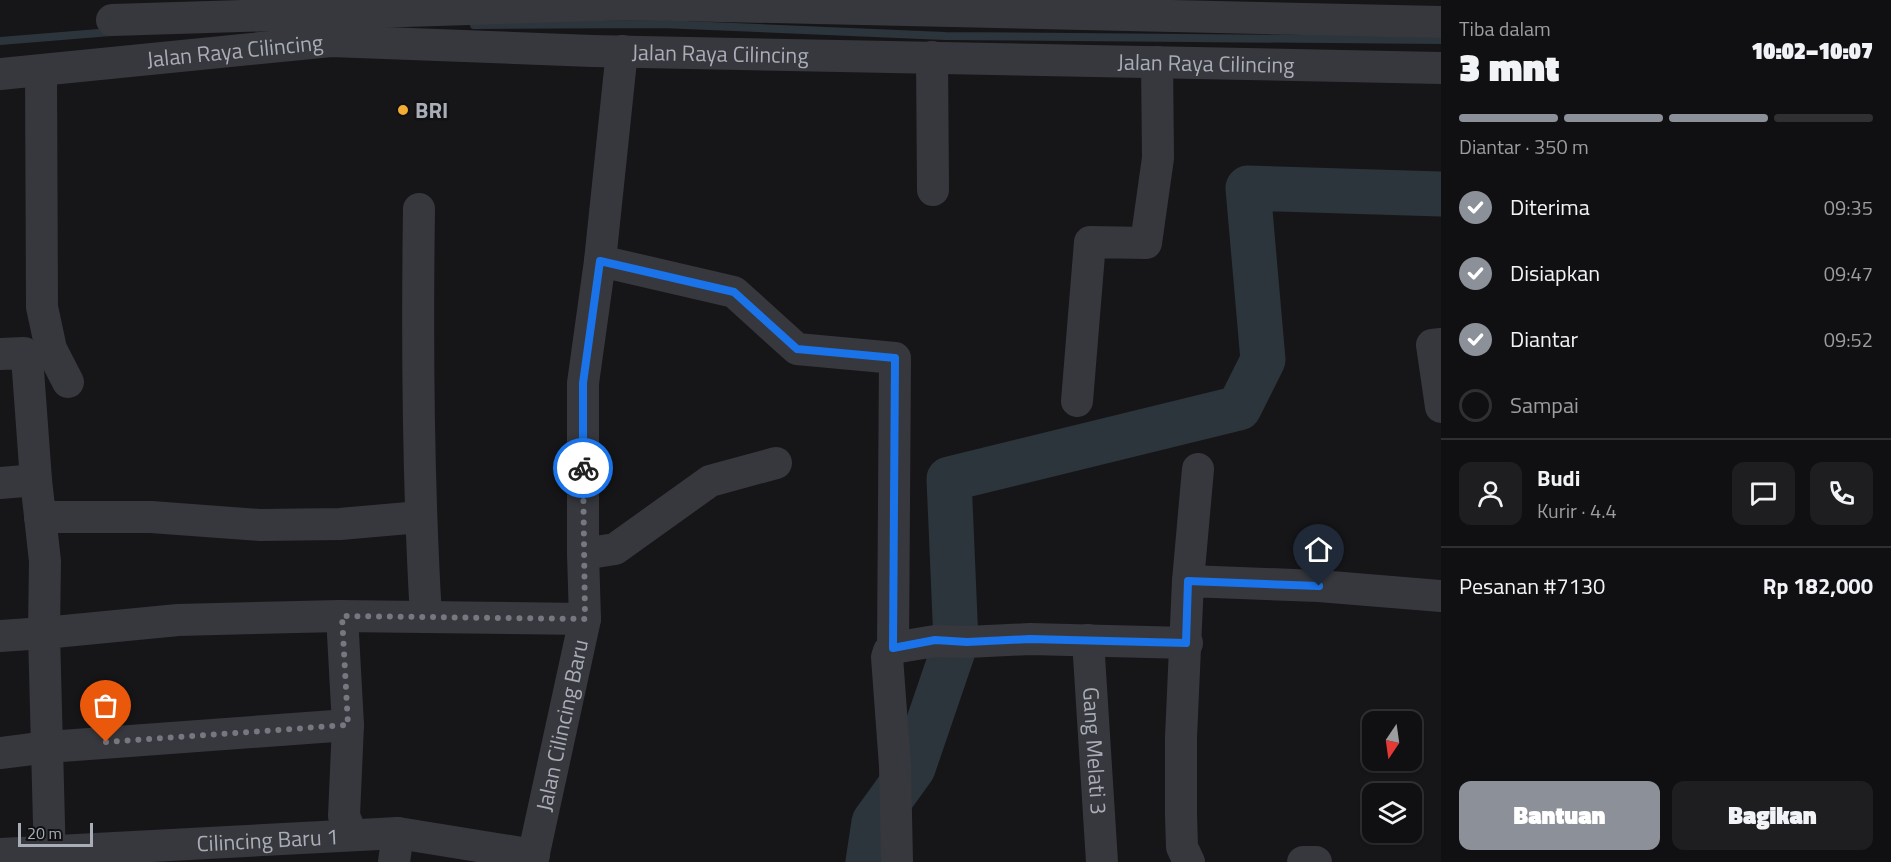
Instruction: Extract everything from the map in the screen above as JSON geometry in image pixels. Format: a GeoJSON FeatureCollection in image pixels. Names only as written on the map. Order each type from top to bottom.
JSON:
{"type":"FeatureCollection","features":[{"type":"Feature","properties":{"kind":"street"},"geometry":{"type":"LineString","coordinates":[[111,20],[596,26],[634,2],[1295,32],[1441,22]]}},
{"type":"Feature","properties":{"kind":"street","name":"Jalan Raya Cilincing"},"geometry":{"type":"LineString","coordinates":[[0,74],[331,41],[596,26],[932,57],[1157,62],[1295,32],[1441,68]]}},
{"type":"Feature","properties":{"kind":"street","name":"Jalan Cilincing Baru"},"geometry":{"type":"LineString","coordinates":[[533,858],[585,619],[583,383],[600,261],[596,26]]}},
{"type":"Feature","properties":{"kind":"street"},"geometry":{"type":"LineString","coordinates":[[932,57],[933,190]]}},
{"type":"Feature","properties":{"kind":"street"},"geometry":{"type":"LineString","coordinates":[[1077,400],[1090,242],[1146,243],[1158,158],[1157,62]]}},
{"type":"Feature","properties":{"kind":"street"},"geometry":{"type":"LineString","coordinates":[[41,70],[42,307],[51,349],[68,382]]}},
{"type":"Feature","properties":{"kind":"street"},"geometry":{"type":"LineString","coordinates":[[419,209],[417,303],[420,517],[426,618]]}},
{"type":"Feature","properties":{"kind":"street"},"geometry":{"type":"LineString","coordinates":[[600,261],[734,292],[797,349],[895,358],[893,648]]}},
{"type":"Feature","properties":{"kind":"street"},"geometry":{"type":"LineString","coordinates":[[1441,344],[1432,345],[1441,407]]}},
{"type":"Feature","properties":{"kind":"street"},"geometry":{"type":"LineString","coordinates":[[0,354],[21,352],[27,357],[36,480],[45,561],[44,633],[50,856]]}},
{"type":"Feature","properties":{"kind":"street"},"geometry":{"type":"LineString","coordinates":[[583,554],[615,549],[710,481],[776,463]]}},
{"type":"Feature","properties":{"kind":"street"},"geometry":{"type":"LineString","coordinates":[[1190,862],[1182,847],[1181,737],[1188,581],[1198,469]]}},
{"type":"Feature","properties":{"kind":"street"},"geometry":{"type":"LineString","coordinates":[[0,483],[36,480]]}},
{"type":"Feature","properties":{"kind":"street"},"geometry":{"type":"LineString","coordinates":[[40,517],[151,517],[260,525],[340,524],[420,517]]}},
{"type":"Feature","properties":{"kind":"street"},"geometry":{"type":"LineString","coordinates":[[1188,581],[1319,586],[1441,596]]}},
{"type":"Feature","properties":{"kind":"street"},"geometry":{"type":"LineString","coordinates":[[342,616],[348,725],[344,816],[352,835]]}},
{"type":"Feature","properties":{"kind":"street"},"geometry":{"type":"LineString","coordinates":[[0,636],[178,620],[342,616],[585,619]]}},
{"type":"Feature","properties":{"kind":"street"},"geometry":{"type":"LineString","coordinates":[[897,862],[895,766],[887,657],[889,651],[893,648],[935,640],[967,642],[1030,639],[1186,643]]}},
{"type":"Feature","properties":{"kind":"street","name":"Gang Melati 3"},"geometry":{"type":"LineString","coordinates":[[1088,640],[1102,862]]}},
{"type":"Feature","properties":{"kind":"street"},"geometry":{"type":"LineString","coordinates":[[0,753],[48,747],[348,725]]}},
{"type":"Feature","properties":{"kind":"street","name":"Cilincing Baru 1"},"geometry":{"type":"LineString","coordinates":[[0,854],[50,856],[352,835],[396,847],[533,858]]}},
{"type":"Feature","properties":{"kind":"street"},"geometry":{"type":"LineString","coordinates":[[1303,862],[1316,862]]}},
{"type":"Feature","properties":{"kind":"waterway"},"geometry":{"type":"LineString","coordinates":[[474,25],[661,24],[945,36],[1441,40]]}},
{"type":"Feature","properties":{"kind":"waterway"},"geometry":{"type":"LineString","coordinates":[[0,41],[111,32]]}},
{"type":"Feature","properties":{"kind":"waterway"},"geometry":{"type":"LineString","coordinates":[[868,862],[874,822],[913,768],[956,642],[949,479],[1239,408],[1263,360],[1248,188],[1441,194]]}},
{"type":"Feature","properties":{"kind":"way so far"},"geometry":{"type":"LineString","coordinates":[[106,742],[348,725],[342,616],[585,619],[583,468]]}},
{"type":"Feature","properties":{"kind":"place","name":"BRI"},"geometry":{"type":"Point","coordinates":[403,110]}},
{"type":"Feature","properties":{"kind":"route"},"geometry":{"type":"LineString","coordinates":[[583,468],[583,383],[600,261],[734,292],[797,349],[895,358],[893,648],[935,640],[967,642],[1030,639],[1186,643],[1188,581],[1319,586]]}}]}
